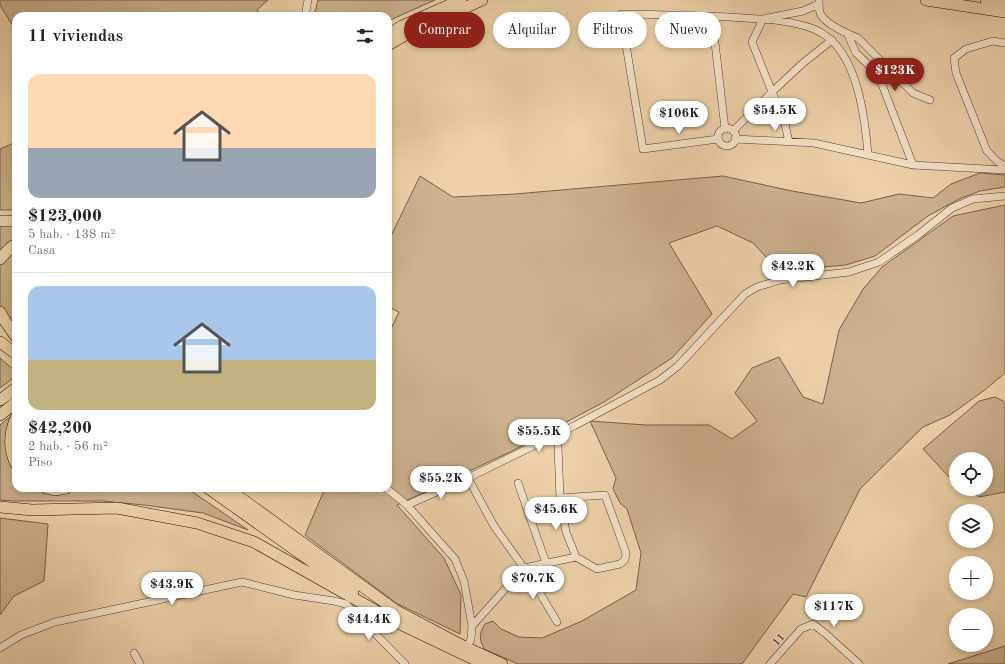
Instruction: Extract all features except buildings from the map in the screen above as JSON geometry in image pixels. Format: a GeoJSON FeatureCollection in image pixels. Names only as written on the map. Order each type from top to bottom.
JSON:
{"type":"FeatureCollection","features":[{"type":"Feature","properties":{"kind":"highway"},"geometry":{"type":"LineString","coordinates":[[392,32],[402,26],[461,0]]}},
{"type":"Feature","properties":{"kind":"highway"},"geometry":{"type":"LineString","coordinates":[[392,43],[407,34],[482,0]]}},
{"type":"Feature","properties":{"kind":"highway"},"geometry":{"type":"LineString","coordinates":[[926,0],[1005,12]]}},
{"type":"Feature","properties":{"kind":"highway"},"geometry":{"type":"LineString","coordinates":[[986,0],[1005,3]]}},
{"type":"Feature","properties":{"kind":"highway"},"geometry":{"type":"LineString","coordinates":[[0,221],[12,221]]}},
{"type":"Feature","properties":{"kind":"highway"},"geometry":{"type":"LineString","coordinates":[[0,259],[12,247]]}},
{"type":"Feature","properties":{"kind":"highway"},"geometry":{"type":"LineString","coordinates":[[0,312],[12,331]]}},
{"type":"Feature","properties":{"kind":"highway"},"geometry":{"type":"LineString","coordinates":[[0,327],[12,337]]}},
{"type":"Feature","properties":{"kind":"highway"},"geometry":{"type":"LineString","coordinates":[[0,342],[12,351]]}},
{"type":"Feature","properties":{"kind":"highway"},"geometry":{"type":"LineString","coordinates":[[1,399],[12,391]]}},
{"type":"Feature","properties":{"kind":"highway"},"geometry":{"type":"LineString","coordinates":[[0,415],[12,405]]}},
{"type":"Feature","properties":{"kind":"highway"},"geometry":{"type":"LineString","coordinates":[[12,428],[10,448],[12,453]]}},
{"type":"Feature","properties":{"kind":"highway"},"geometry":{"type":"LineString","coordinates":[[214,492],[395,616]]}},
{"type":"Feature","properties":{"kind":"highway"},"geometry":{"type":"LineString","coordinates":[[232,492],[395,616]]}},
{"type":"Feature","properties":{"kind":"highway"},"geometry":{"type":"LineString","coordinates":[[238,492],[271,521]]}},
{"type":"Feature","properties":{"kind":"highway"},"geometry":{"type":"LineString","coordinates":[[0,507],[32,510],[117,508],[197,523],[254,542],[350,597],[395,616],[465,651],[502,664]]}},
{"type":"Feature","properties":{"kind":"highway"},"geometry":{"type":"LineString","coordinates":[[465,651],[484,664]]}},
{"type":"Feature","properties":{"kind":"street"},"geometry":{"type":"LineString","coordinates":[[306,12],[308,0]]}},
{"type":"Feature","properties":{"kind":"street"},"geometry":{"type":"LineString","coordinates":[[763,19],[803,11],[819,2],[821,14],[824,18],[848,35],[858,38],[913,93],[930,100]]}},
{"type":"Feature","properties":{"kind":"street"},"geometry":{"type":"LineString","coordinates":[[655,15],[621,14],[643,149],[718,139]]}},
{"type":"Feature","properties":{"kind":"street"},"geometry":{"type":"LineString","coordinates":[[721,17],[787,22],[815,29],[832,40],[847,59],[858,94],[866,129],[868,154]]}},
{"type":"Feature","properties":{"kind":"street"},"geometry":{"type":"LineString","coordinates":[[763,19],[752,42],[784,120],[789,142]]}},
{"type":"Feature","properties":{"kind":"street"},"geometry":{"type":"LineString","coordinates":[[848,35],[856,53],[878,74],[913,165]]}},
{"type":"Feature","properties":{"kind":"street"},"geometry":{"type":"LineString","coordinates":[[733,131],[803,63],[832,40]]}},
{"type":"Feature","properties":{"kind":"street"},"geometry":{"type":"LineString","coordinates":[[1004,43],[993,41],[966,49],[954,58],[956,73],[988,151],[998,162],[1005,166]]}},
{"type":"Feature","properties":{"kind":"street"},"geometry":{"type":"LineString","coordinates":[[716,48],[725,129]]}},
{"type":"Feature","properties":{"kind":"street"},"geometry":{"type":"LineString","coordinates":[[725,129],[733,131]]}},
{"type":"Feature","properties":{"kind":"street"},"geometry":{"type":"LineString","coordinates":[[718,139],[719,134],[725,129]]}},
{"type":"Feature","properties":{"kind":"street"},"geometry":{"type":"LineString","coordinates":[[718,139],[722,144],[727,146],[732,144],[735,139],[733,131]]}},
{"type":"Feature","properties":{"kind":"street"},"geometry":{"type":"LineString","coordinates":[[735,139],[814,143],[913,165],[1005,170]]}},
{"type":"Feature","properties":{"kind":"street"},"geometry":{"type":"LineString","coordinates":[[407,505],[468,478],[602,412],[660,380],[678,366],[745,294],[757,287],[780,280],[849,272],[878,262],[918,235],[952,208],[972,199],[1005,196]]}},
{"type":"Feature","properties":{"kind":"street"},"geometry":{"type":"LineString","coordinates":[[558,446],[560,498],[563,518],[566,532],[576,557],[597,569],[620,564],[626,560],[626,553],[605,495],[560,498]]}},
{"type":"Feature","properties":{"kind":"street"},"geometry":{"type":"LineString","coordinates":[[468,478],[494,526],[524,568],[557,622]]}},
{"type":"Feature","properties":{"kind":"street"},"geometry":{"type":"LineString","coordinates":[[518,483],[546,563]]}},
{"type":"Feature","properties":{"kind":"street"},"geometry":{"type":"LineString","coordinates":[[391,492],[407,505],[455,560],[464,581],[472,626],[471,639],[465,651]]}},
{"type":"Feature","properties":{"kind":"street"},"geometry":{"type":"LineString","coordinates":[[472,626],[524,568],[576,557]]}},
{"type":"Feature","properties":{"kind":"street"},"geometry":{"type":"LineString","coordinates":[[0,648],[21,635],[55,622],[242,582],[294,595],[334,600],[346,604],[405,664]]}},
{"type":"Feature","properties":{"kind":"street"},"geometry":{"type":"LineString","coordinates":[[334,600],[350,597]]}},
{"type":"Feature","properties":{"kind":"street","name":"11"},"geometry":{"type":"LineString","coordinates":[[770,664],[801,629],[813,624],[859,664]]}},
{"type":"Feature","properties":{"kind":"street"},"geometry":{"type":"LineString","coordinates":[[134,653],[140,664]]}},
{"type":"Feature","properties":{"kind":"shaded area"},"geometry":{"type":"Polygon","coordinates":[[[0,0],[268,0],[257,10],[259,12],[12,12],[12,24],[0,5],[0,0]]]}},
{"type":"Feature","properties":{"kind":"shaded area"},"geometry":{"type":"Polygon","coordinates":[[[318,0],[435,0],[408,12],[404,12],[404,14],[392,19],[392,12],[315,12],[318,0]]]}},
{"type":"Feature","properties":{"kind":"shaded area"},"geometry":{"type":"Polygon","coordinates":[[[12,144],[12,210],[0,210],[0,149],[12,144]]]}},
{"type":"Feature","properties":{"kind":"shaded area"},"geometry":{"type":"Polygon","coordinates":[[[980,173],[1005,175],[1005,187],[980,191],[959,199],[928,216],[875,256],[846,265],[779,271],[753,243],[717,226],[669,243],[712,314],[672,358],[604,402],[512,451],[397,505],[444,558],[461,595],[460,634],[396,603],[305,535],[323,492],[392,492],[392,327],[399,312],[392,309],[392,234],[420,176],[453,197],[515,194],[723,176],[792,191],[861,203],[899,194],[933,198],[951,184],[980,173]]]}},
{"type":"Feature","properties":{"kind":"shaded area"},"geometry":{"type":"Polygon","coordinates":[[[1005,205],[1005,373],[950,415],[923,427],[860,489],[806,597],[793,594],[742,664],[518,664],[484,649],[480,636],[485,624],[493,621],[501,629],[519,637],[542,638],[582,621],[636,590],[641,553],[627,509],[620,503],[613,489],[616,478],[590,421],[646,425],[709,425],[732,439],[757,421],[735,393],[752,368],[779,357],[803,397],[823,404],[839,330],[863,289],[882,267],[953,216],[1005,205]]]}},
{"type":"Feature","properties":{"kind":"shaded area"},"geometry":{"type":"Polygon","coordinates":[[[0,226],[12,226],[12,326],[0,317],[0,226]]]}},
{"type":"Feature","properties":{"kind":"shaded area"},"geometry":{"type":"Polygon","coordinates":[[[0,358],[12,368],[12,379],[0,388],[0,358]]]}},
{"type":"Feature","properties":{"kind":"shaded area"},"geometry":{"type":"Polygon","coordinates":[[[995,397],[1003,401],[1005,404],[1005,492],[993,494],[993,452],[949,452],[949,477],[923,449],[979,401],[995,397]]]}},
{"type":"Feature","properties":{"kind":"shaded area"},"geometry":{"type":"Polygon","coordinates":[[[12,415],[12,492],[193,492],[248,530],[203,513],[144,505],[103,501],[0,500],[0,425],[12,415]]]}},
{"type":"Feature","properties":{"kind":"shaded area"},"geometry":{"type":"Polygon","coordinates":[[[0,518],[48,524],[44,581],[14,596],[0,615],[0,518]]]}},
{"type":"Feature","properties":{"kind":"shaded area"},"geometry":{"type":"Polygon","coordinates":[[[1005,646],[1005,664],[948,664],[986,652],[993,652],[993,650],[1005,646]]]}}]}
